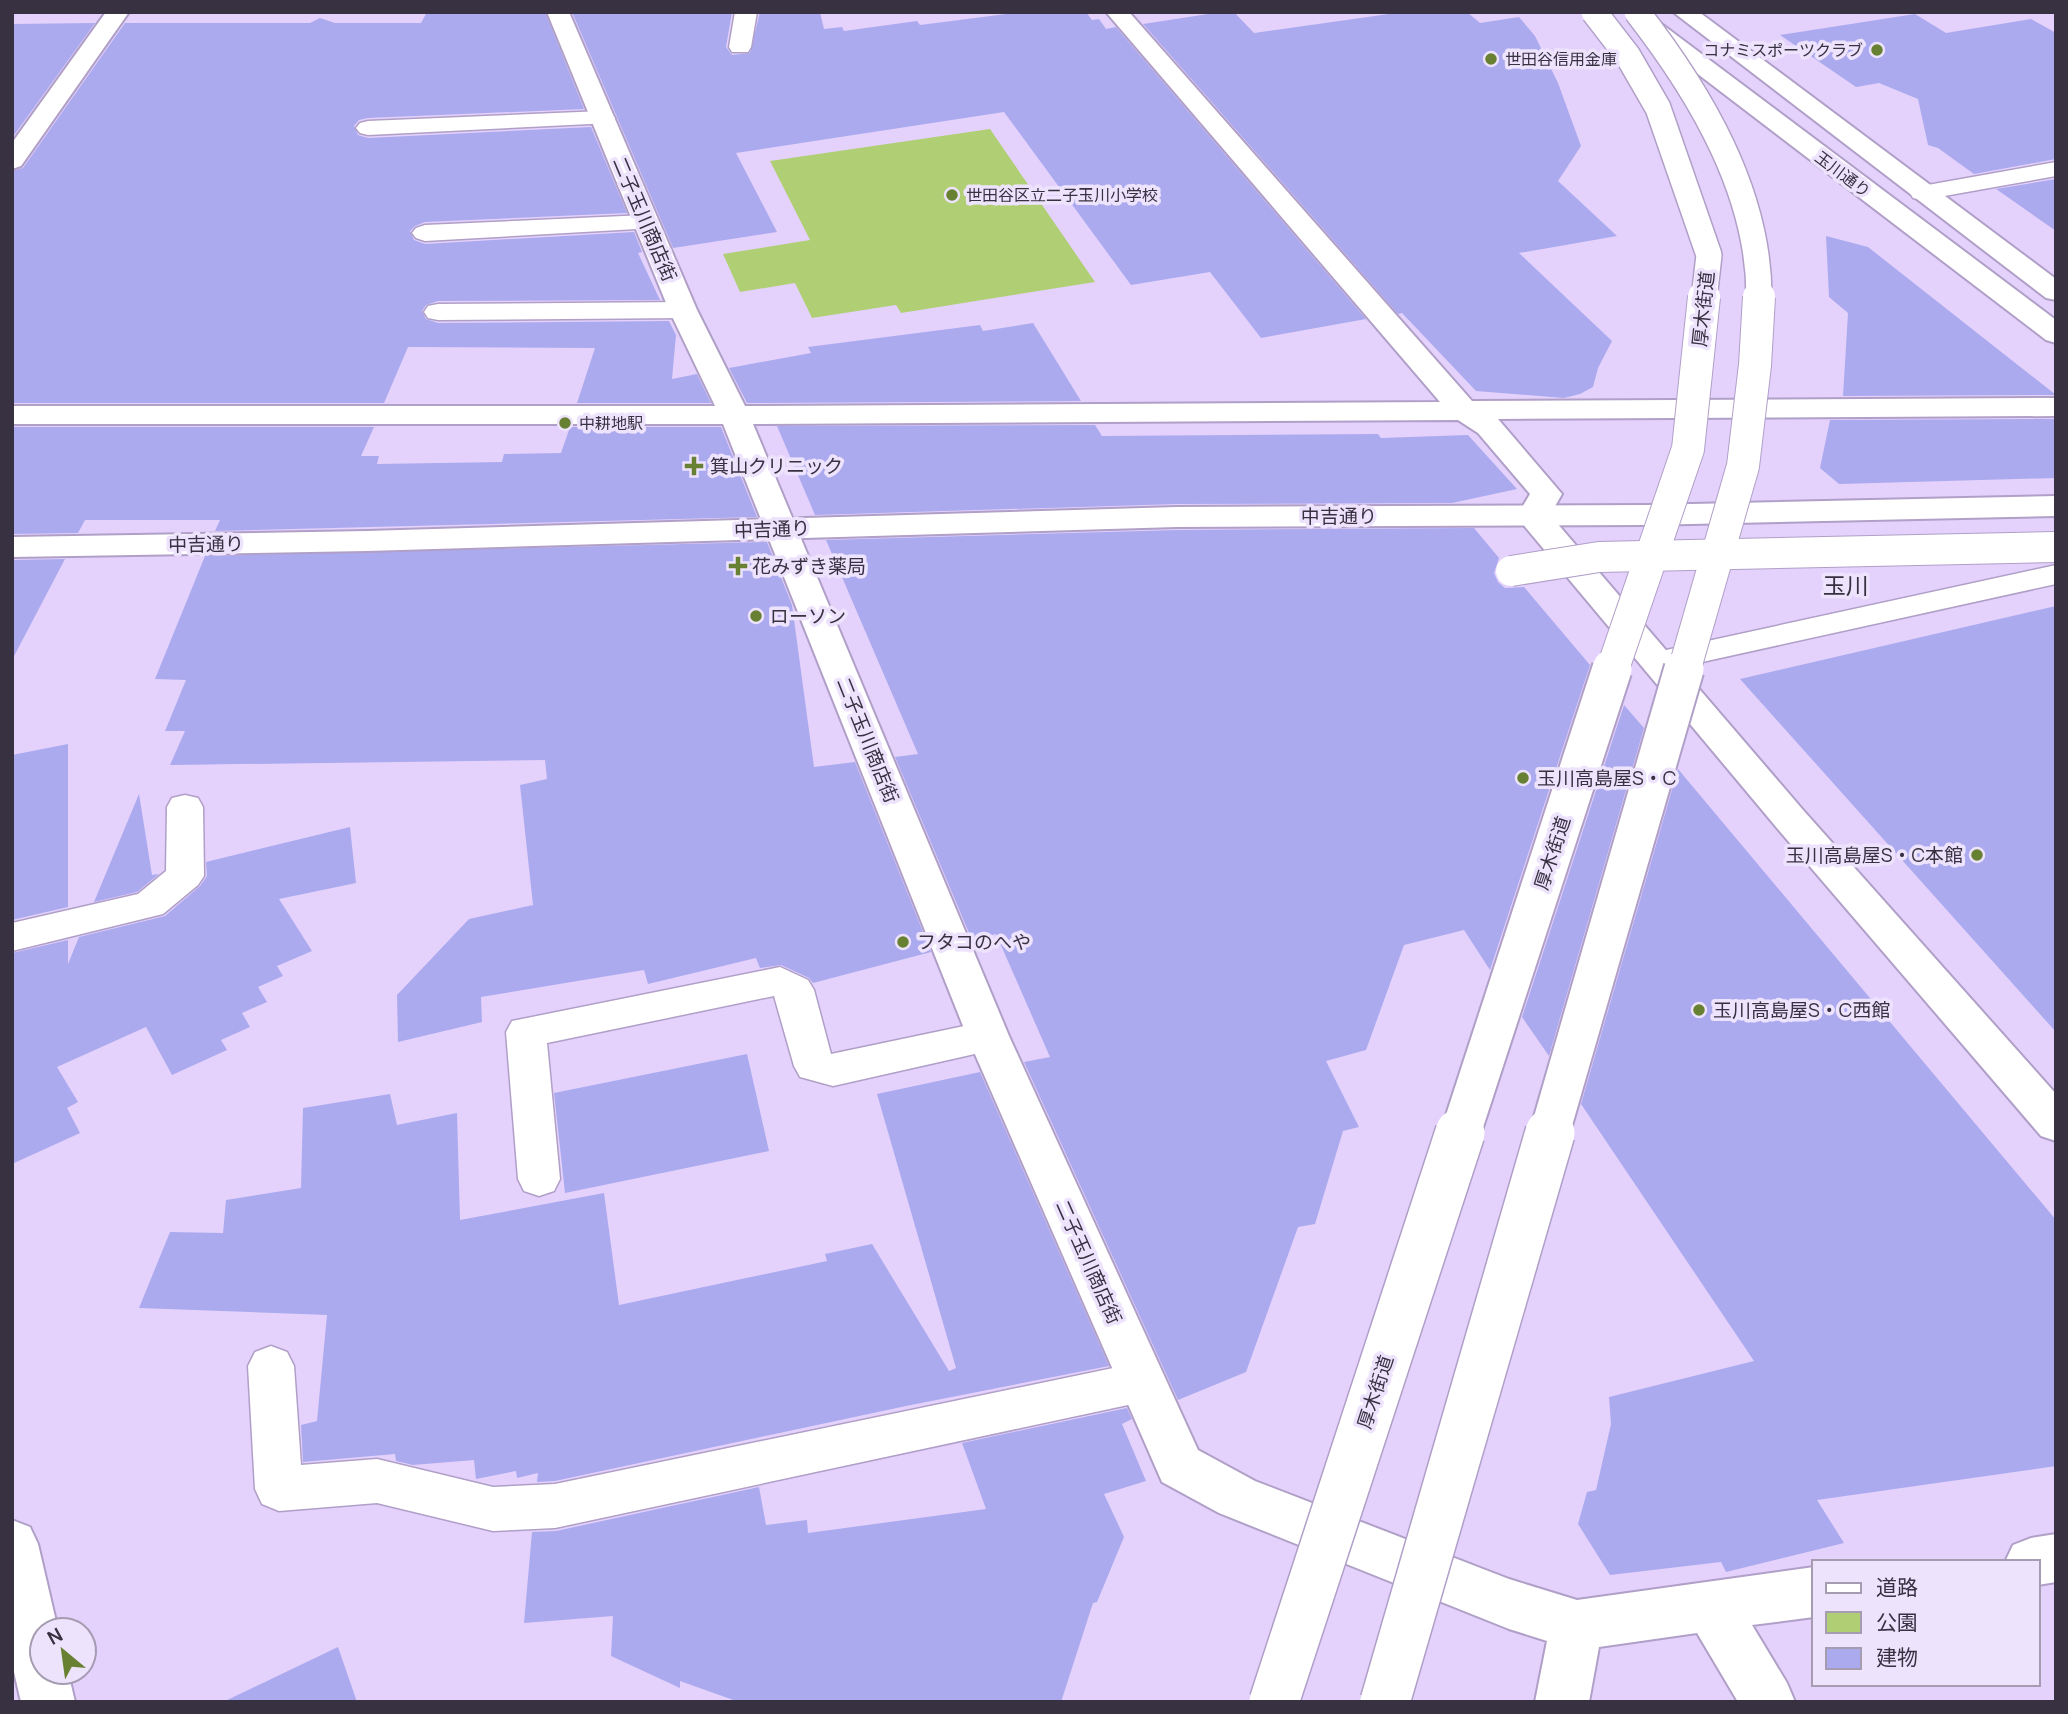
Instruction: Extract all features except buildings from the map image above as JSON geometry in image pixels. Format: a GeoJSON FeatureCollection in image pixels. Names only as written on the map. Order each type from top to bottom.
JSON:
{"type":"FeatureCollection","features":[{"type":"Feature","properties":{"kind":"main road"},"geometry":{"type":"LineString","coordinates":[[12,160],[118,12]]}},
{"type":"Feature","properties":{"kind":"main road","name":"二子玉川商店街"},"geometry":{"type":"LineString","coordinates":[[558,12],[683,310],[734,415],[782,528],[988,1036],[1180,1466],[1250,1502],[1509,1604],[1577,1625]]}},
{"type":"Feature","properties":{"kind":"main road"},"geometry":{"type":"LineString","coordinates":[[1116,12],[1462,409],[1489,427],[1546,494],[1533,516],[2056,1124]]}},
{"type":"Feature","properties":{"kind":"main road","name":"厚木街道"},"geometry":{"type":"LineString","coordinates":[[1274,1702],[1645,569],[1688,449],[1709,255],[1658,108],[1628,56],[1594,12]]}},
{"type":"Feature","properties":{"kind":"main road"},"geometry":{"type":"LineString","coordinates":[[1385,1702],[1743,466],[1758,350],[1758,261],[1741,195],[1712,122],[1664,46],[1635,12]]}},
{"type":"Feature","properties":{"kind":"main road","name":"玉川通り"},"geometry":{"type":"LineString","coordinates":[[1635,12],[2056,334]]}},
{"type":"Feature","properties":{"kind":"main road","name":"玉川通り"},"geometry":{"type":"LineString","coordinates":[[1684,12],[2056,292]]}},
{"type":"Feature","properties":{"kind":"main road"},"geometry":{"type":"LineString","coordinates":[[12,415],[734,415],[1462,409],[2056,408]]}},
{"type":"Feature","properties":{"kind":"main road","name":"中吉通り"},"geometry":{"type":"LineString","coordinates":[[12,547],[367,541],[1177,517],[1874,512],[2056,506]]}},
{"type":"Feature","properties":{"kind":"main road"},"geometry":{"type":"LineString","coordinates":[[12,1544],[48,1702]]}},
{"type":"Feature","properties":{"kind":"main road"},"geometry":{"type":"LineString","coordinates":[[1562,1702],[1577,1625],[1812,1592]]}},
{"type":"Feature","properties":{"kind":"main road"},"geometry":{"type":"LineString","coordinates":[[1711,1607],[1768,1702]]}},
{"type":"Feature","properties":{"kind":"lane"},"geometry":{"type":"LineString","coordinates":[[740,47],[746,12]]}},
{"type":"Feature","properties":{"kind":"lane"},"geometry":{"type":"LineString","coordinates":[[368,128],[603,118]]}},
{"type":"Feature","properties":{"kind":"lane"},"geometry":{"type":"LineString","coordinates":[[1922,192],[2056,169]]}},
{"type":"Feature","properties":{"kind":"lane"},"geometry":{"type":"LineString","coordinates":[[425,233],[646,223]]}},
{"type":"Feature","properties":{"kind":"lane"},"geometry":{"type":"LineString","coordinates":[[438,312],[683,310]]}},
{"type":"Feature","properties":{"kind":"lane"},"geometry":{"type":"LineString","coordinates":[[1511,571],[1600,557],[2056,547]]}},
{"type":"Feature","properties":{"kind":"lane"},"geometry":{"type":"LineString","coordinates":[[1907,549],[1938,557],[1956,566],[1967,578],[1970,591]]}},
{"type":"Feature","properties":{"kind":"lane"},"geometry":{"type":"LineString","coordinates":[[1656,662],[2056,574]]}},
{"type":"Feature","properties":{"kind":"lane"},"geometry":{"type":"LineString","coordinates":[[12,937],[150,905],[184,876],[185,807]]}},
{"type":"Feature","properties":{"kind":"lane"},"geometry":{"type":"LineString","coordinates":[[539,1179],[526,1032],[780,981],[794,990],[814,1066],[833,1070],[988,1036]]}},
{"type":"Feature","properties":{"kind":"lane"},"geometry":{"type":"LineString","coordinates":[[271,1366],[279,1489],[377,1481],[493,1509],[555,1506],[1142,1382]]}},
{"type":"Feature","properties":{"kind":"green space"},"geometry":{"type":"Polygon","coordinates":[[[990,129],[1095,282],[901,313],[896,305],[812,318],[795,283],[740,292],[723,254],[810,240],[770,161],[990,129]]]}},
{"type":"Feature","properties":{"kind":"place","name":"コナミスポーツクラブ"},"geometry":{"type":"Point","coordinates":[1877,50]}},
{"type":"Feature","properties":{"kind":"place","name":"世田谷信用金庫"},"geometry":{"type":"Point","coordinates":[1491,59]}},
{"type":"Feature","properties":{"kind":"place","name":"世田谷区立二子玉川小学校"},"geometry":{"type":"Point","coordinates":[952,195]}},
{"type":"Feature","properties":{"kind":"place","name":"中耕地駅"},"geometry":{"type":"Point","coordinates":[565,423]}},
{"type":"Feature","properties":{"kind":"place","name":"箕山クリニック"},"geometry":{"type":"Point","coordinates":[694,466]}},
{"type":"Feature","properties":{"kind":"place","name":"花みずき薬局"},"geometry":{"type":"Point","coordinates":[738,566]}},
{"type":"Feature","properties":{"kind":"place","name":"ローソン"},"geometry":{"type":"Point","coordinates":[756,616]}},
{"type":"Feature","properties":{"kind":"place","name":"玉川高島屋S・C"},"geometry":{"type":"Point","coordinates":[1523,778]}},
{"type":"Feature","properties":{"kind":"place","name":"玉川高島屋S・C本館"},"geometry":{"type":"Point","coordinates":[1977,855]}},
{"type":"Feature","properties":{"kind":"place","name":"フタコのへや"},"geometry":{"type":"Point","coordinates":[903,942]}},
{"type":"Feature","properties":{"kind":"place","name":"玉川高島屋S・C西館"},"geometry":{"type":"Point","coordinates":[1699,1010]}},
{"type":"Feature","properties":{"kind":"district","name":"玉川"},"geometry":{"type":"Point","coordinates":[1846,585]}}]}
